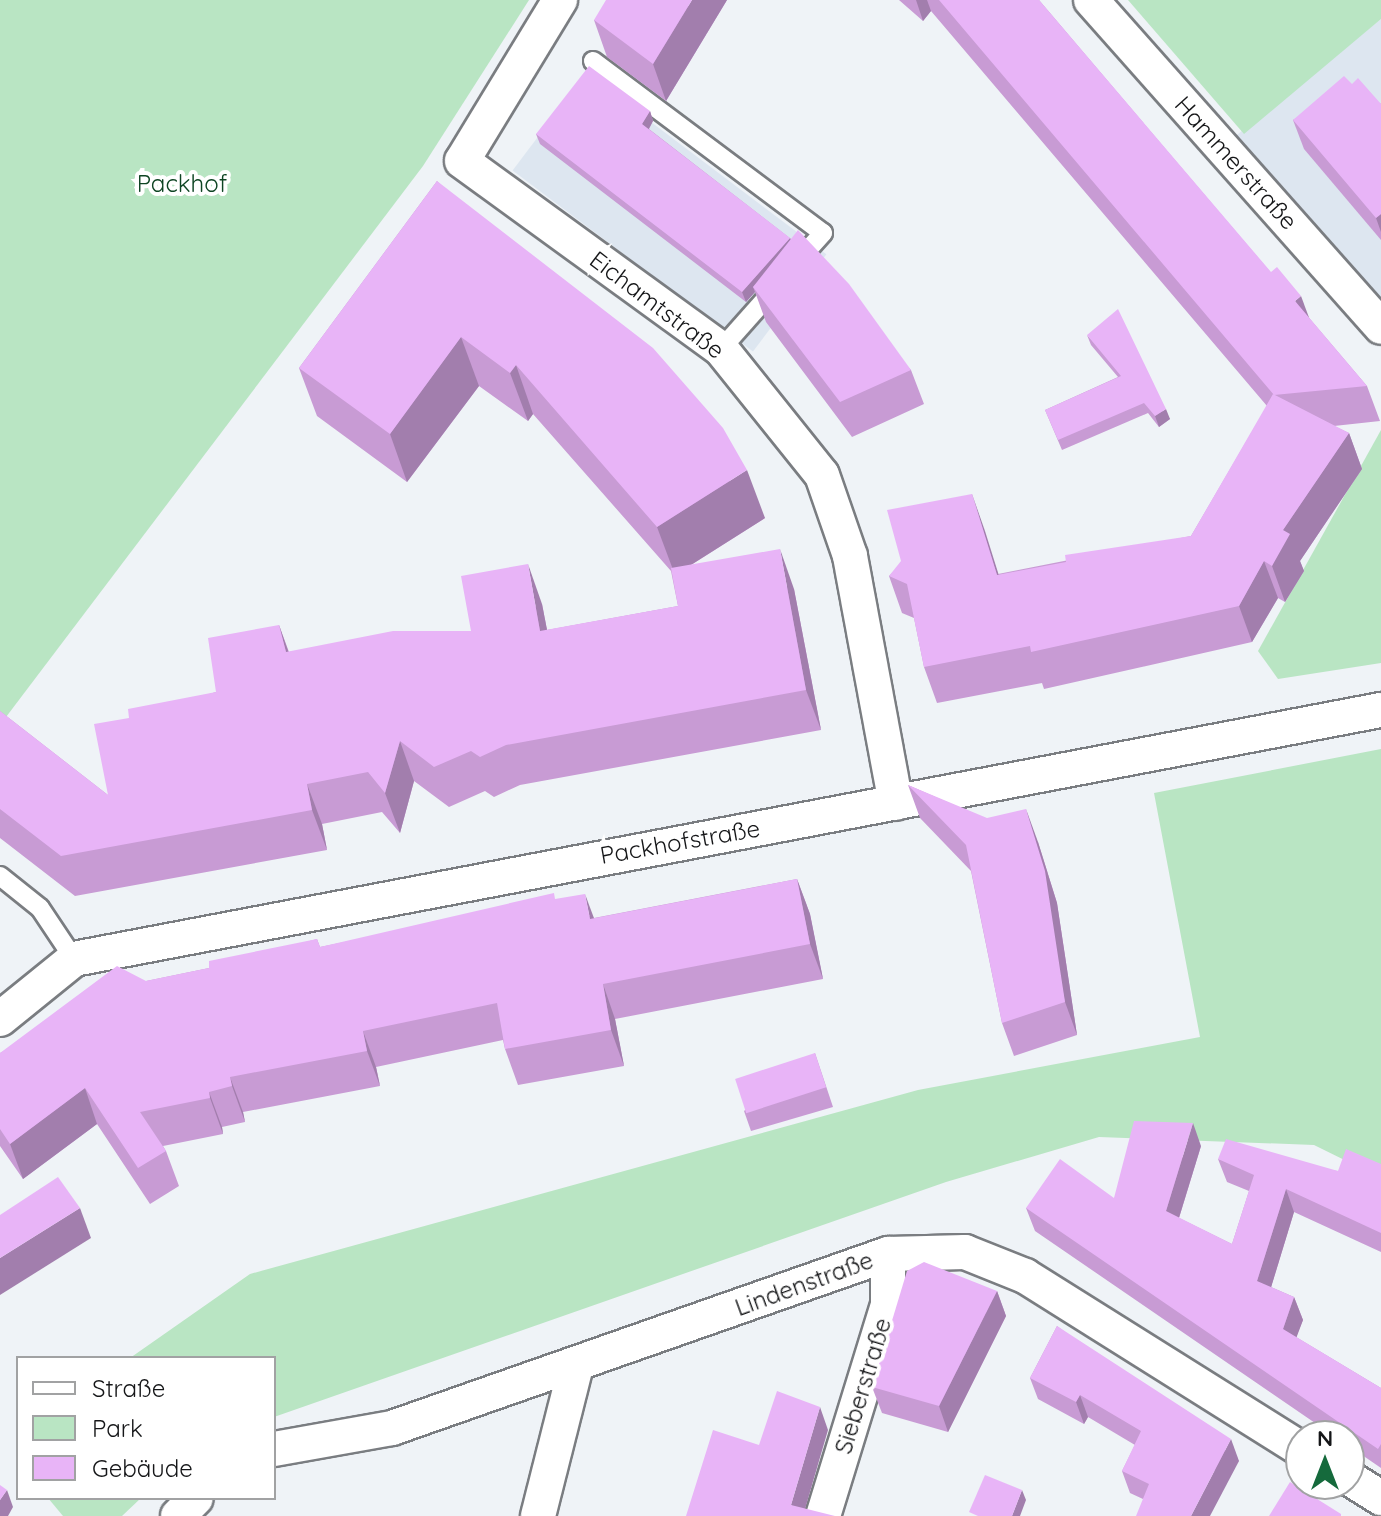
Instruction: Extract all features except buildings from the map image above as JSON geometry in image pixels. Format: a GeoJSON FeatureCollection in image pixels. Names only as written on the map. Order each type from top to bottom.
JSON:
{"type":"FeatureCollection","features":[{"type":"Feature","properties":{"kind":"street","name":"Eichamtstraße"},"geometry":{"type":"LineString","coordinates":[[560,0],[462,161],[721,349],[822,475],[850,556],[896,803]]}},
{"type":"Feature","properties":{"kind":"street","name":"Hammerstraße"},"geometry":{"type":"LineString","coordinates":[[1091,0],[1381,327]]}},
{"type":"Feature","properties":{"kind":"street","name":"Packhofstraße"},"geometry":{"type":"LineString","coordinates":[[0,1019],[74,959],[1381,710]]}},
{"type":"Feature","properties":{"kind":"street","name":"Lindenstraße"},"geometry":{"type":"LineString","coordinates":[[276,1449],[392,1428],[576,1366],[888,1254],[965,1252],[1025,1276],[1285,1439]]}},
{"type":"Feature","properties":{"kind":"street","name":"Sieberstraße"},"geometry":{"type":"LineString","coordinates":[[823,1516],[888,1305],[888,1254]]}},
{"type":"Feature","properties":{"kind":"street"},"geometry":{"type":"LineString","coordinates":[[538,1516],[576,1366]]}},
{"type":"Feature","properties":{"kind":"street"},"geometry":{"type":"LineString","coordinates":[[178,1516],[194,1500]]}},
{"type":"Feature","properties":{"kind":"lane"},"geometry":{"type":"LineString","coordinates":[[593,61],[823,233],[721,349]]}},
{"type":"Feature","properties":{"kind":"lane"},"geometry":{"type":"LineString","coordinates":[[0,876],[40,908],[74,959]]}},
{"type":"Feature","properties":{"kind":"shaded area"},"geometry":{"type":"Polygon","coordinates":[[[1381,19],[1381,309],[1222,147],[1381,19]]]}},
{"type":"Feature","properties":{"kind":"shaded area"},"geometry":{"type":"Polygon","coordinates":[[[586,73],[826,254],[753,352],[513,170],[586,73]]]}},
{"type":"Feature","properties":{"kind":"green space","name":"Packhof"},"geometry":{"type":"Polygon","coordinates":[[[0,0],[529,0],[423,166],[0,725],[0,0]]]}},
{"type":"Feature","properties":{"kind":"green space"},"geometry":{"type":"Polygon","coordinates":[[[1128,0],[1381,0],[1381,19],[1244,134],[1128,0]]]}},
{"type":"Feature","properties":{"kind":"green space"},"geometry":{"type":"Polygon","coordinates":[[[1381,430],[1381,663],[1278,679],[1258,651],[1381,430]]]}},
{"type":"Feature","properties":{"kind":"green space"},"geometry":{"type":"Polygon","coordinates":[[[1381,749],[1381,1178],[1314,1145],[1099,1137],[946,1182],[276,1416],[276,1356],[133,1356],[250,1274],[918,1090],[1200,1037],[1154,793],[1381,749]]]}},
{"type":"Feature","properties":{"kind":"green space"},"geometry":{"type":"Polygon","coordinates":[[[50,1500],[139,1500],[122,1516],[63,1516],[50,1500]]]}}]}
